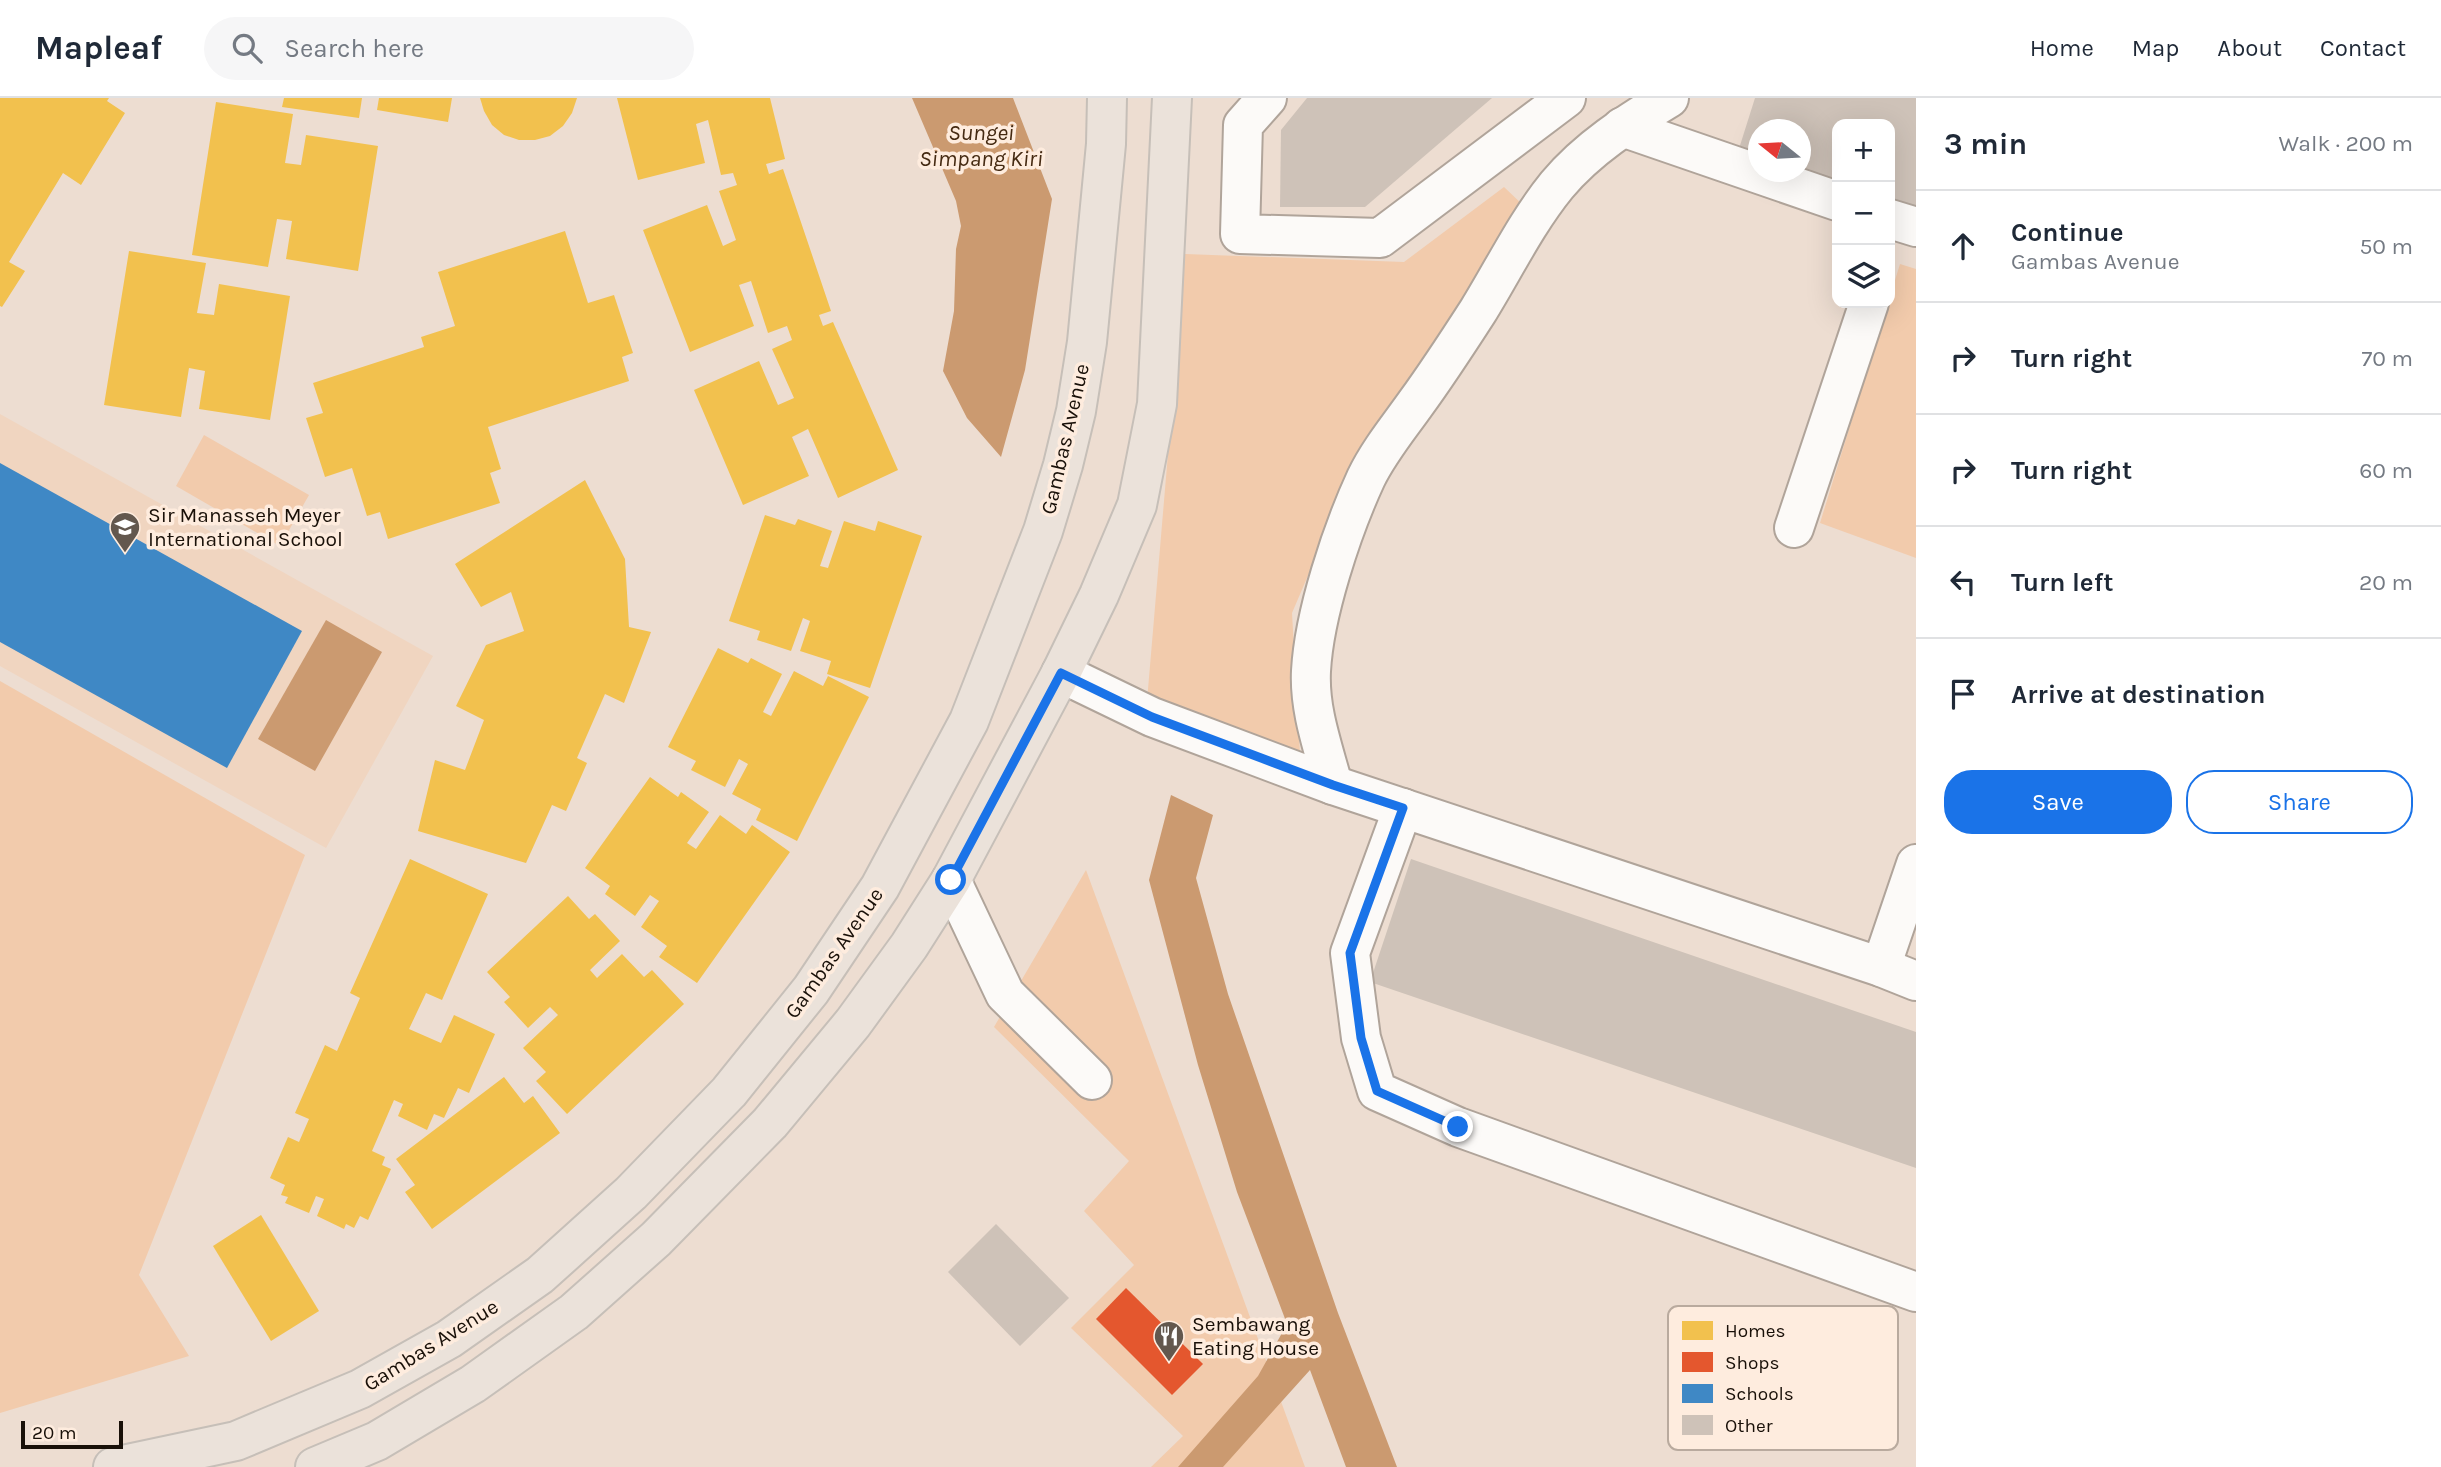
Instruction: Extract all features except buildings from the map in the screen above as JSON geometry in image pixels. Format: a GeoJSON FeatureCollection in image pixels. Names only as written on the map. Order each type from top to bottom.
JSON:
{"type":"FeatureCollection","features":[{"type":"Feature","properties":{"kind":"main road","name":"Gambas Avenue"},"geometry":{"type":"LineString","coordinates":[[113,1467],[236,1441],[360,1390],[449,1339],[540,1275],[631,1193],[729,1092],[811,990],[880,887],[969,721],[1044,531],[1076,411],[1087,342],[1107,144],[1107,98]]}},
{"type":"Feature","properties":{"kind":"main road"},"geometry":{"type":"LineString","coordinates":[[315,1467],[377,1441],[472,1384],[574,1312],[656,1240],[770,1124],[853,1023],[909,946],[951,880],[1061,673],[1099,596],[1137,505],[1157,404],[1172,98]]}},
{"type":"Feature","properties":{"kind":"lane"},"geometry":{"type":"LineString","coordinates":[[1267,98],[1243,125],[1240,233],[1380,237],[1566,98]]}},
{"type":"Feature","properties":{"kind":"lane"},"geometry":{"type":"LineString","coordinates":[[1333,785],[1311,701],[1311,669],[1320,616],[1336,557],[1366,477],[1391,436],[1477,312],[1557,185],[1589,153],[1622,127],[1670,98]]}},
{"type":"Feature","properties":{"kind":"lane"},"geometry":{"type":"LineString","coordinates":[[1622,127],[1832,199]]}},
{"type":"Feature","properties":{"kind":"lane"},"geometry":{"type":"LineString","coordinates":[[1794,528],[1867,308]]}},
{"type":"Feature","properties":{"kind":"lane"},"geometry":{"type":"LineString","coordinates":[[1061,673],[1152,717],[1333,785],[1881,967],[1916,981]]}},
{"type":"Feature","properties":{"kind":"lane"},"geometry":{"type":"LineString","coordinates":[[1403,808],[1350,953],[1361,1038],[1377,1091],[1458,1127],[1916,1292]]}},
{"type":"Feature","properties":{"kind":"lane"},"geometry":{"type":"LineString","coordinates":[[1881,967],[1916,864]]}},
{"type":"Feature","properties":{"kind":"lane"},"geometry":{"type":"LineString","coordinates":[[951,880],[1005,994],[1092,1080]]}},
{"type":"Feature","properties":{"kind":"shaded area"},"geometry":{"type":"Polygon","coordinates":[[[1504,187],[1524,206],[1354,468],[1292,613],[1300,754],[1147,701],[1185,254],[1404,262],[1504,187]]]}},
{"type":"Feature","properties":{"kind":"shaded area"},"geometry":{"type":"Polygon","coordinates":[[[1900,264],[1916,269],[1916,558],[1820,523],[1886,308],[1895,308],[1895,280],[1900,264]]]}},
{"type":"Feature","properties":{"kind":"shaded area","name":"Sir Manasseh Meyer International School"},"geometry":{"type":"Polygon","coordinates":[[[0,414],[433,656],[326,848],[0,666],[0,414]]]}},
{"type":"Feature","properties":{"kind":"shaded area"},"geometry":{"type":"Polygon","coordinates":[[[204,435],[309,495],[280,546],[176,486],[204,435]]]}},
{"type":"Feature","properties":{"kind":"shaded area"},"geometry":{"type":"Polygon","coordinates":[[[0,681],[305,855],[139,1275],[189,1356],[0,1413],[0,681]]]}},
{"type":"Feature","properties":{"kind":"shaded area"},"geometry":{"type":"Polygon","coordinates":[[[1086,870],[1305,1467],[1151,1467],[1183,1436],[1071,1328],[1134,1265],[1084,1211],[1129,1161],[994,1027],[1086,870]]]}},
{"type":"Feature","properties":{"kind":"water","name":"Sungei Simpang Kiri"},"geometry":{"type":"Polygon","coordinates":[[[912,98],[1013,98],[1052,199],[1025,370],[1001,457],[967,418],[943,371],[954,311],[956,249],[961,226],[956,201],[912,98]]]}},
{"type":"Feature","properties":{"kind":"water"},"geometry":{"type":"Polygon","coordinates":[[[326,620],[382,652],[315,771],[258,739],[326,620]]]}},
{"type":"Feature","properties":{"kind":"water"},"geometry":{"type":"Polygon","coordinates":[[[1171,795],[1213,815],[1196,878],[1228,994],[1338,1313],[1397,1467],[1346,1467],[1310,1370],[1223,1467],[1178,1467],[1258,1376],[1287,1324],[1237,1192],[1198,1065],[1149,880],[1171,795]]]}},
{"type":"Feature","properties":{"kind":"place","name":"Sir Manasseh Meyer International School"},"geometry":{"type":"Point","coordinates":[125,554]}},
{"type":"Feature","properties":{"kind":"place","name":"Sembawang Eating House"},"geometry":{"type":"Point","coordinates":[1169,1363]}},
{"type":"Feature","properties":{"kind":"route"},"geometry":{"type":"LineString","coordinates":[[951,880],[1061,673],[1152,717],[1333,785],[1403,808],[1350,953],[1361,1038],[1377,1091],[1458,1127]]}}]}
